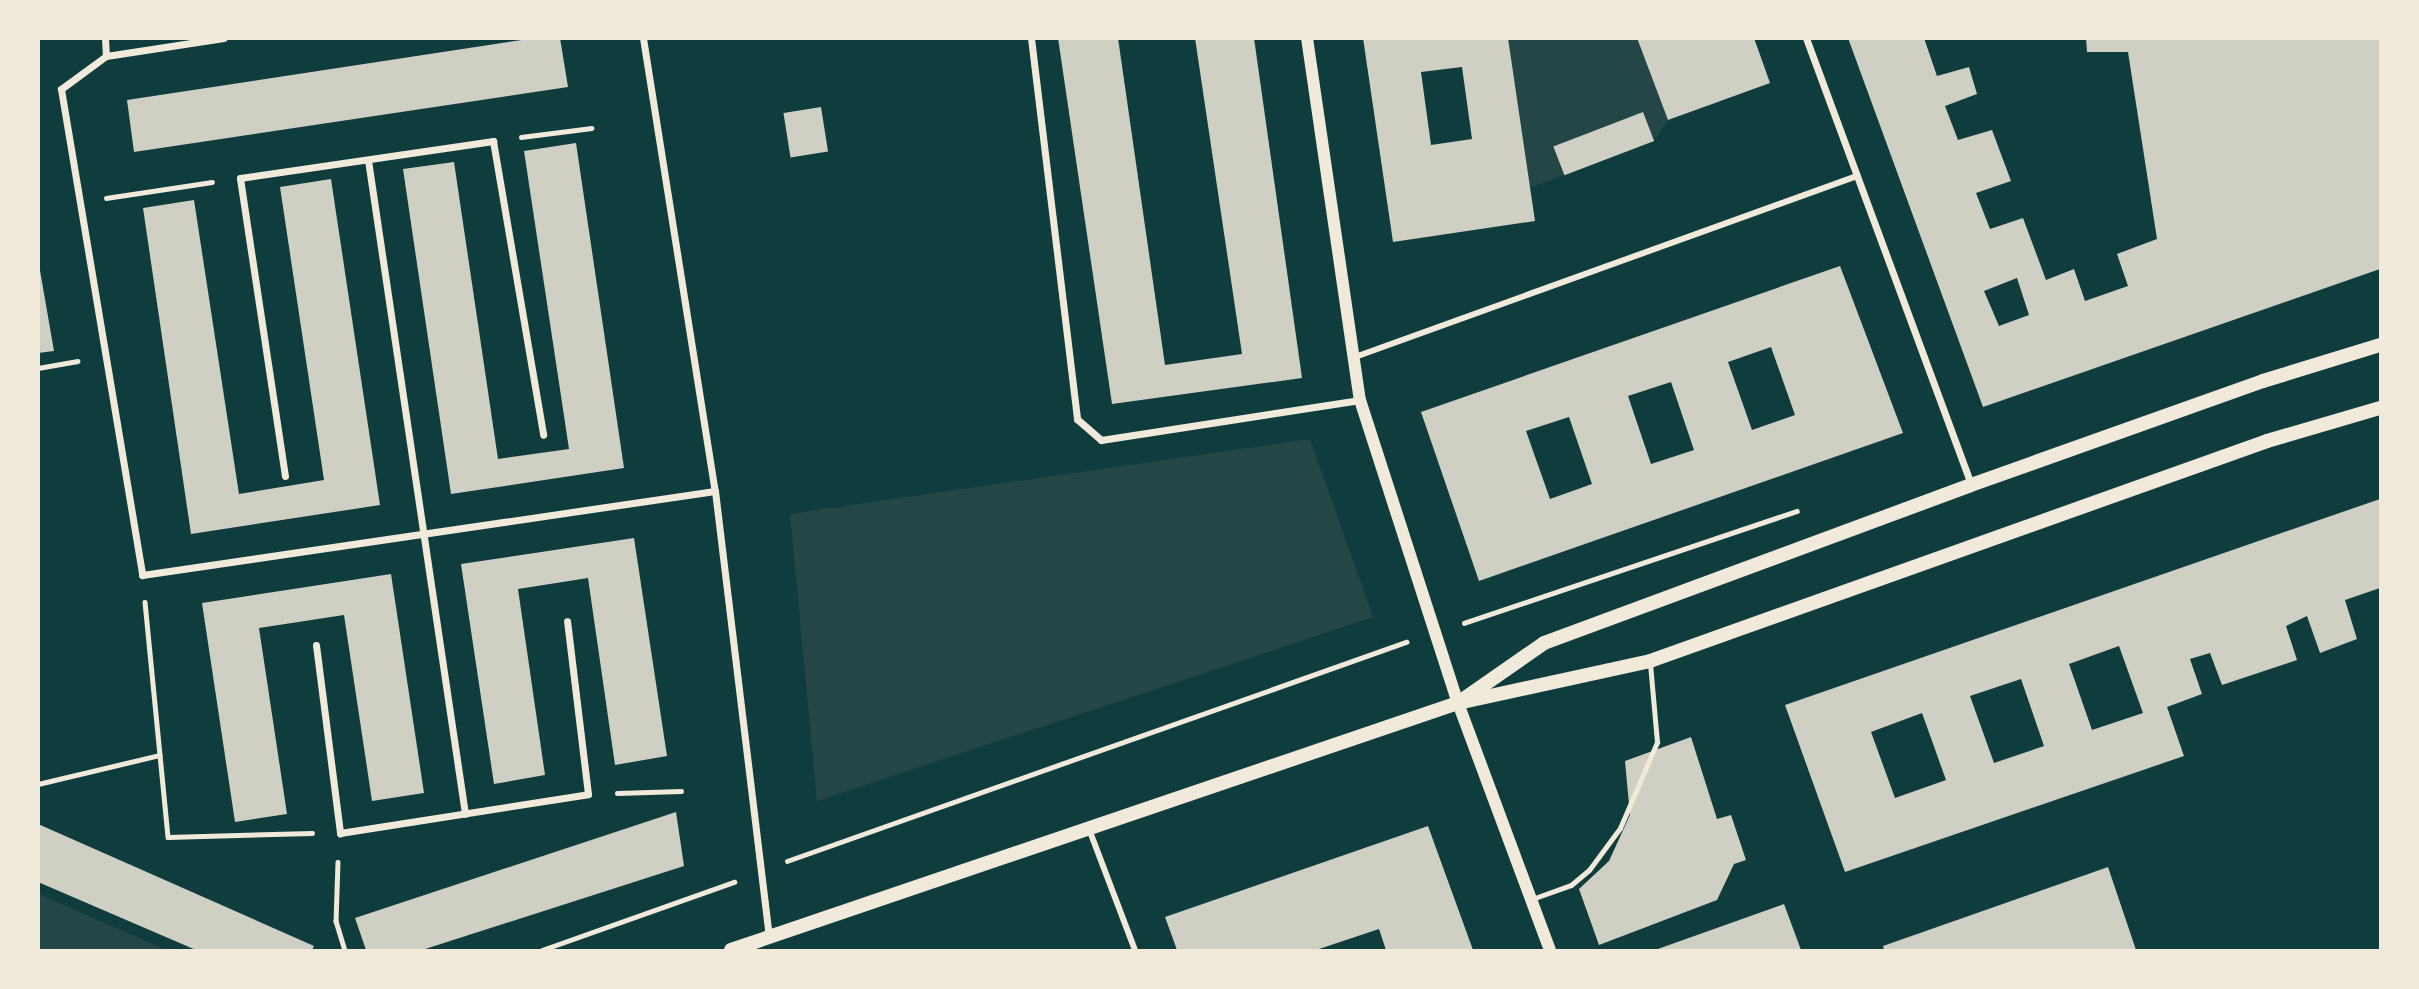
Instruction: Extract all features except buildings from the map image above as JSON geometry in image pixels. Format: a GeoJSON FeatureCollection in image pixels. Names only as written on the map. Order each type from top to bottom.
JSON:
{"type":"FeatureCollection","features":[{"type":"Feature","properties":{"kind":"main road"},"geometry":{"type":"LineString","coordinates":[[1458,703],[1544,643],[1971,485],[2263,381],[2381,345]]}},
{"type":"Feature","properties":{"kind":"main road"},"geometry":{"type":"LineString","coordinates":[[731,950],[770,945],[1089,829],[1458,703],[1650,661],[2267,441],[2381,408]]}},
{"type":"Feature","properties":{"kind":"street"},"geometry":{"type":"LineString","coordinates":[[105,38],[106,56]]}},
{"type":"Feature","properties":{"kind":"street"},"geometry":{"type":"LineString","coordinates":[[224,38],[106,56],[61,89],[142,575],[715,491]]}},
{"type":"Feature","properties":{"kind":"street"},"geometry":{"type":"LineString","coordinates":[[643,38],[715,491],[770,945]]}},
{"type":"Feature","properties":{"kind":"street"},"geometry":{"type":"LineString","coordinates":[[1031,38],[1077,419],[1101,440],[1360,400]]}},
{"type":"Feature","properties":{"kind":"street"},"geometry":{"type":"LineString","coordinates":[[1307,38],[1360,400],[1458,703],[1550,950]]}},
{"type":"Feature","properties":{"kind":"street"},"geometry":{"type":"LineString","coordinates":[[1806,38],[1971,485]]}},
{"type":"Feature","properties":{"kind":"street"},"geometry":{"type":"LineString","coordinates":[[285,476],[240,178],[493,141],[543,435]]}},
{"type":"Feature","properties":{"kind":"street"},"geometry":{"type":"LineString","coordinates":[[368,160],[465,814]]}},
{"type":"Feature","properties":{"kind":"street"},"geometry":{"type":"LineString","coordinates":[[1354,358],[1857,176]]}},
{"type":"Feature","properties":{"kind":"street"},"geometry":{"type":"LineString","coordinates":[[316,645],[340,833],[588,794],[567,621]]}},
{"type":"Feature","properties":{"kind":"street"},"geometry":{"type":"LineString","coordinates":[[1089,829],[1135,950]]}},
{"type":"Feature","properties":{"kind":"lane"},"geometry":{"type":"LineString","coordinates":[[1532,900],[1571,885],[1589,870],[1620,828],[1657,742],[1650,661]]}},
{"type":"Feature","properties":{"kind":"path"},"geometry":{"type":"LineString","coordinates":[[493,141],[591,128]]}},
{"type":"Feature","properties":{"kind":"path"},"geometry":{"type":"LineString","coordinates":[[80,201],[240,178]]}},
{"type":"Feature","properties":{"kind":"path"},"geometry":{"type":"LineString","coordinates":[[38,368],[106,357]]}},
{"type":"Feature","properties":{"kind":"path"},"geometry":{"type":"LineString","coordinates":[[1473,620],[1805,509]]}},
{"type":"Feature","properties":{"kind":"path"},"geometry":{"type":"LineString","coordinates":[[142,575],[168,837],[340,833],[336,920],[345,950]]}},
{"type":"Feature","properties":{"kind":"path"},"geometry":{"type":"LineString","coordinates":[[802,855],[1398,645]]}},
{"type":"Feature","properties":{"kind":"path"},"geometry":{"type":"LineString","coordinates":[[38,785],[160,755]]}},
{"type":"Feature","properties":{"kind":"path"},"geometry":{"type":"LineString","coordinates":[[588,794],[681,791]]}},
{"type":"Feature","properties":{"kind":"path"},"geometry":{"type":"LineString","coordinates":[[541,950],[731,883]]}},
{"type":"Feature","properties":{"kind":"shaded area"},"geometry":{"type":"Polygon","coordinates":[[[1508,39],[1637,39],[1668,120],[1654,141],[1530,188],[1508,39]]]}},
{"type":"Feature","properties":{"kind":"shaded area"},"geometry":{"type":"Polygon","coordinates":[[[1310,439],[1373,617],[817,801],[790,514],[1310,439]]]}},
{"type":"Feature","properties":{"kind":"shaded area"},"geometry":{"type":"Polygon","coordinates":[[[39,894],[166,950],[39,950],[39,894]]]}}]}
